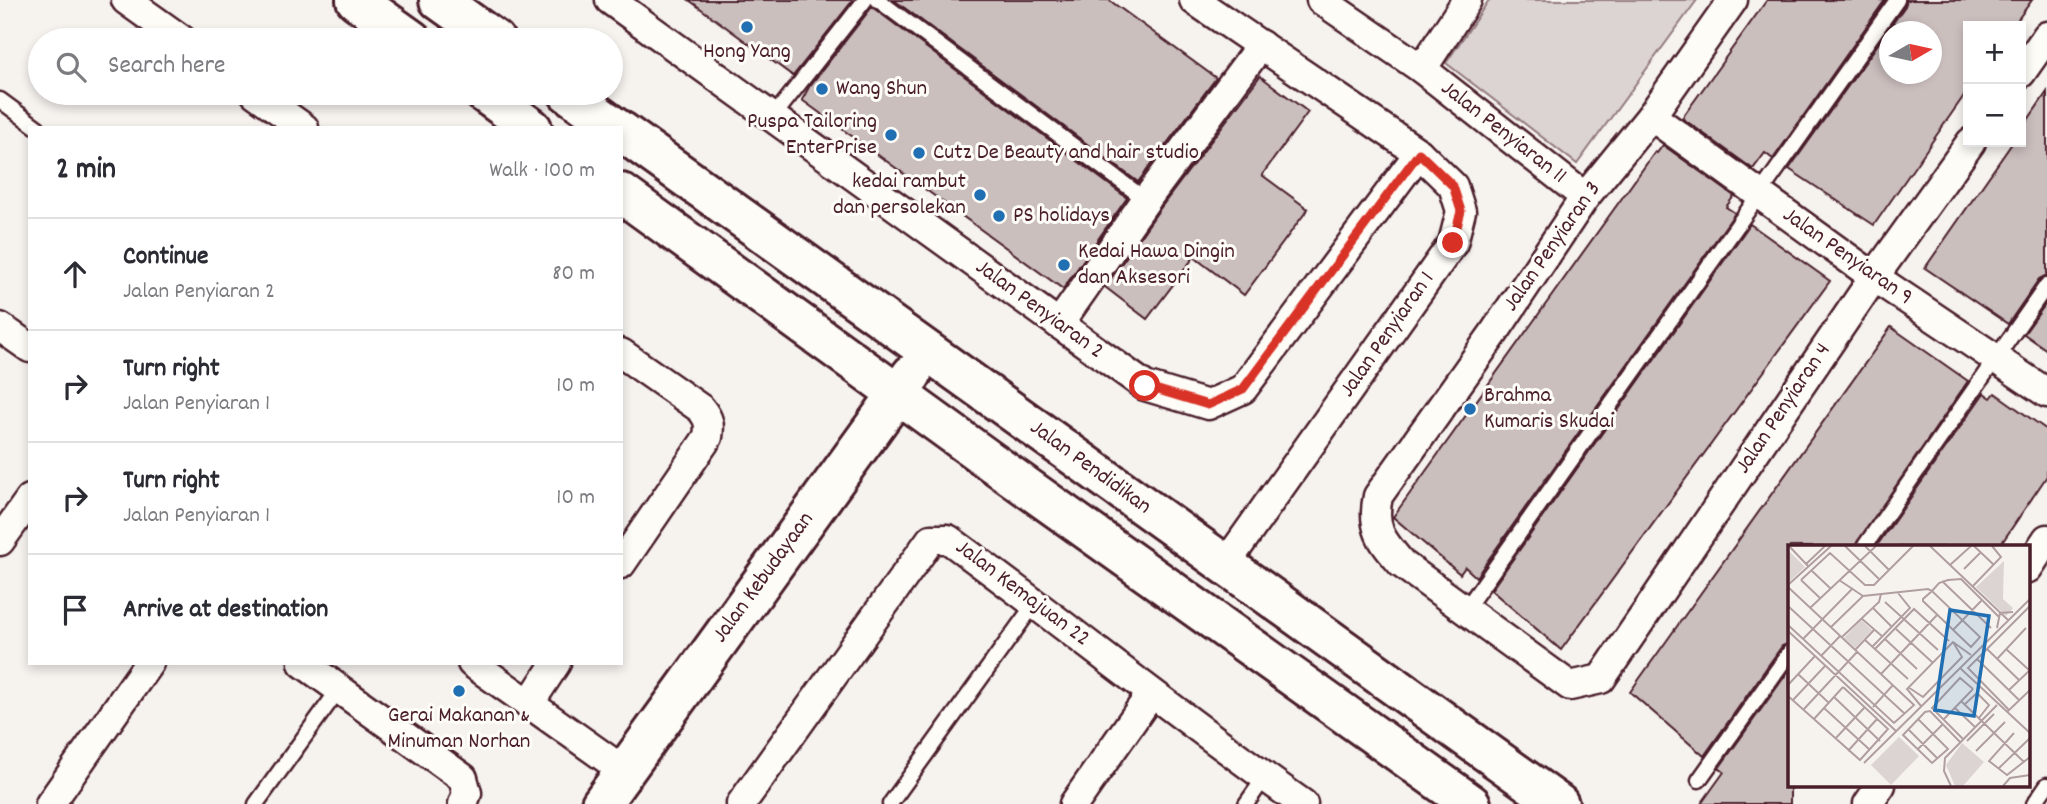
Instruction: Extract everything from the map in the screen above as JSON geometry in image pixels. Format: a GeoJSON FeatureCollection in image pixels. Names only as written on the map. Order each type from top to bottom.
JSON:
{"type":"FeatureCollection","features":[{"type":"Feature","properties":{"kind":"main road"},"geometry":{"type":"LineString","coordinates":[[356,0],[395,28]]}},
{"type":"Feature","properties":{"kind":"main road"},"geometry":{"type":"LineString","coordinates":[[439,0],[478,28]]}},
{"type":"Feature","properties":{"kind":"main road"},"geometry":{"type":"LineString","coordinates":[[500,105],[529,126]]}},
{"type":"Feature","properties":{"kind":"main road"},"geometry":{"type":"LineString","coordinates":[[584,105],[613,126]]}},
{"type":"Feature","properties":{"kind":"main road","name":"Jalan Pendidikan"},"geometry":{"type":"LineString","coordinates":[[623,132],[1559,804]]}},
{"type":"Feature","properties":{"kind":"main road"},"geometry":{"type":"LineString","coordinates":[[623,194],[1471,804]]}},
{"type":"Feature","properties":{"kind":"main road","name":"Jalan Kebudayaan"},"geometry":{"type":"LineString","coordinates":[[601,804],[928,352]]}},
{"type":"Feature","properties":{"kind":"street"},"geometry":{"type":"LineString","coordinates":[[126,0],[165,28]]}},
{"type":"Feature","properties":{"kind":"street","name":"Jalan Penyiaran 2"},"geometry":{"type":"LineString","coordinates":[[610,0],[1145,386],[1208,405],[1243,389],[1419,153]]}},
{"type":"Feature","properties":{"kind":"street","name":"Jalan Penyiaran 1"},"geometry":{"type":"LineString","coordinates":[[1194,0],[1419,153],[1453,186],[1461,211],[1453,243],[1225,565]]}},
{"type":"Feature","properties":{"kind":"street","name":"Jalan Penyiaran 11"},"geometry":{"type":"LineString","coordinates":[[1321,0],[1422,69],[1585,197]]}},
{"type":"Feature","properties":{"kind":"street","name":"Jalan Penyiaran 11"},"geometry":{"type":"LineString","coordinates":[[1422,69],[1467,0]]}},
{"type":"Feature","properties":{"kind":"street","name":"Jalan Penyiaran 3"},"geometry":{"type":"LineString","coordinates":[[1465,610],[1402,564],[1380,540],[1374,513],[1378,496],[1494,333],[1585,197],[1651,116],[1733,0]]}},
{"type":"Feature","properties":{"kind":"street"},"geometry":{"type":"LineString","coordinates":[[2026,66],[2047,37]]}},
{"type":"Feature","properties":{"kind":"street"},"geometry":{"type":"LineString","coordinates":[[1059,324],[1146,200],[1261,45]]}},
{"type":"Feature","properties":{"kind":"street"},"geometry":{"type":"LineString","coordinates":[[272,105],[301,126]]}},
{"type":"Feature","properties":{"kind":"street","name":"Jalan Penyiaran 9"},"geometry":{"type":"LineString","coordinates":[[1651,116],[1874,277],[2047,393]]}},
{"type":"Feature","properties":{"kind":"street","name":"Jalan Penyiaran 4"},"geometry":{"type":"LineString","coordinates":[[1465,610],[1570,686],[1601,679],[1874,277],[1967,147]]}},
{"type":"Feature","properties":{"kind":"street"},"geometry":{"type":"LineString","coordinates":[[0,327],[28,347]]}},
{"type":"Feature","properties":{"kind":"street"},"geometry":{"type":"LineString","coordinates":[[623,354],[701,409],[709,419],[710,428],[708,437],[623,561]]}},
{"type":"Feature","properties":{"kind":"street"},"geometry":{"type":"LineString","coordinates":[[0,541],[28,502]]}},
{"type":"Feature","properties":{"kind":"street","name":"Jalan Kemajuan 22"},"geometry":{"type":"LineString","coordinates":[[741,804],[931,539],[948,539],[1151,694],[1303,804]]}},
{"type":"Feature","properties":{"kind":"street"},"geometry":{"type":"LineString","coordinates":[[2030,565],[2047,540]]}},
{"type":"Feature","properties":{"kind":"street"},"geometry":{"type":"LineString","coordinates":[[50,804],[148,665]]}},
{"type":"Feature","properties":{"kind":"street"},"geometry":{"type":"LineString","coordinates":[[306,665],[463,778],[467,793],[463,804]]}},
{"type":"Feature","properties":{"kind":"street"},"geometry":{"type":"LineString","coordinates":[[475,665],[624,771]]}},
{"type":"Feature","properties":{"kind":"street"},"geometry":{"type":"LineString","coordinates":[[529,704],[555,665]]}},
{"type":"Feature","properties":{"kind":"street"},"geometry":{"type":"LineString","coordinates":[[1074,804],[1151,694]]}},
{"type":"Feature","properties":{"kind":"street"},"geometry":{"type":"LineString","coordinates":[[1868,804],[1880,786]]}},
{"type":"Feature","properties":{"kind":"lane"},"geometry":{"type":"LineString","coordinates":[[773,117],[865,0]]}},
{"type":"Feature","properties":{"kind":"lane"},"geometry":{"type":"LineString","coordinates":[[878,0],[1146,200]]}},
{"type":"Feature","properties":{"kind":"lane"},"geometry":{"type":"LineString","coordinates":[[1465,610],[1896,0]]}},
{"type":"Feature","properties":{"kind":"lane"},"geometry":{"type":"LineString","coordinates":[[0,100],[35,126]]}},
{"type":"Feature","properties":{"kind":"lane"},"geometry":{"type":"LineString","coordinates":[[1865,545],[2047,285]]}},
{"type":"Feature","properties":{"kind":"lane"},"geometry":{"type":"LineString","coordinates":[[890,804],[1035,603]]}},
{"type":"Feature","properties":{"kind":"lane"},"geometry":{"type":"LineString","coordinates":[[1699,780],[1788,655]]}},
{"type":"Feature","properties":{"kind":"lane"},"geometry":{"type":"LineString","coordinates":[[256,804],[339,689]]}},
{"type":"Feature","properties":{"kind":"lane"},"geometry":{"type":"LineString","coordinates":[[1246,804],[1265,777]]}},
{"type":"Feature","properties":{"kind":"lane"},"geometry":{"type":"LineString","coordinates":[[2034,804],[2047,785]]}},
{"type":"Feature","properties":{"kind":"shaded area"},"geometry":{"type":"Polygon","coordinates":[[[1489,0],[1697,0],[1577,164],[1446,63],[1489,0]]]}},
{"type":"Feature","properties":{"kind":"building"},"geometry":{"type":"Polygon","coordinates":[[[689,0],[853,0],[793,76],[689,0]]]}},
{"type":"Feature","properties":{"kind":"building"},"geometry":{"type":"Polygon","coordinates":[[[894,0],[1109,0],[1216,78],[1138,182],[894,0]]]}},
{"type":"Feature","properties":{"kind":"building"},"geometry":{"type":"Polygon","coordinates":[[[1767,0],[1885,0],[1773,159],[1765,153],[1753,169],[1682,118],[1767,0]]]}},
{"type":"Feature","properties":{"kind":"building"},"geometry":{"type":"Polygon","coordinates":[[[1907,0],[2032,0],[2017,21],[1963,21],[1963,97],[1874,225],[1789,169],[1879,43],[1879,84],[1942,84],[1942,21],[1894,21],[1907,0]]]}},
{"type":"Feature","properties":{"kind":"building"},"geometry":{"type":"Polygon","coordinates":[[[872,7],[1127,198],[1063,289],[802,100],[809,87],[872,7]]]}},
{"type":"Feature","properties":{"kind":"building"},"geometry":{"type":"Polygon","coordinates":[[[1260,76],[1308,112],[1262,175],[1308,209],[1244,295],[1194,257],[1147,319],[1105,287],[1260,76]]]}},
{"type":"Feature","properties":{"kind":"building"},"geometry":{"type":"Polygon","coordinates":[[[2047,92],[2047,275],[2039,279],[2008,324],[1925,268],[2010,147],[2026,147],[2026,123],[2047,92]]]}},
{"type":"Feature","properties":{"kind":"building"},"geometry":{"type":"Polygon","coordinates":[[[1663,145],[1734,196],[1726,207],[1735,213],[1476,577],[1465,567],[1460,574],[1393,517],[1655,152],[1663,145]]]}},
{"type":"Feature","properties":{"kind":"building"},"geometry":{"type":"Polygon","coordinates":[[[1750,224],[1830,281],[1561,650],[1491,590],[1750,224]]]}},
{"type":"Feature","properties":{"kind":"building"},"geometry":{"type":"Polygon","coordinates":[[[2047,302],[2047,350],[2024,334],[2047,302]]]}},
{"type":"Feature","properties":{"kind":"building"},"geometry":{"type":"Polygon","coordinates":[[[1891,327],[1968,381],[1855,545],[1788,545],[1788,644],[1782,646],[1704,756],[1630,692],[1891,327]]]}},
{"type":"Feature","properties":{"kind":"building"},"geometry":{"type":"Polygon","coordinates":[[[1984,393],[1991,398],[1995,393],[2047,430],[2047,476],[2000,545],[1877,545],[1984,393]]]}},
{"type":"Feature","properties":{"kind":"building"},"geometry":{"type":"Polygon","coordinates":[[[1788,672],[1790,804],[1701,804],[1724,772],[1719,768],[1788,672]]]}},
{"type":"Feature","properties":{"kind":"place","name":"Hong Yang"},"geometry":{"type":"Point","coordinates":[747,27]}},
{"type":"Feature","properties":{"kind":"place","name":"Wang Shun"},"geometry":{"type":"Point","coordinates":[822,89]}},
{"type":"Feature","properties":{"kind":"place","name":"Puspa Tailoring EnterPrise"},"geometry":{"type":"Point","coordinates":[891,135]}},
{"type":"Feature","properties":{"kind":"place","name":"Cutz De Beauty and hair studio"},"geometry":{"type":"Point","coordinates":[919,153]}},
{"type":"Feature","properties":{"kind":"place","name":"kedai rambut dan persolekan"},"geometry":{"type":"Point","coordinates":[980,195]}},
{"type":"Feature","properties":{"kind":"place","name":"PS holidays"},"geometry":{"type":"Point","coordinates":[999,216]}},
{"type":"Feature","properties":{"kind":"place","name":"Kedai Hawa Dingin dan Aksesori"},"geometry":{"type":"Point","coordinates":[1064,265]}},
{"type":"Feature","properties":{"kind":"place","name":"Brahma Kumaris Skudai"},"geometry":{"type":"Point","coordinates":[1470,409]}},
{"type":"Feature","properties":{"kind":"place","name":"Gerai Makanan & Minuman Norhan"},"geometry":{"type":"Point","coordinates":[459,691]}},
{"type":"Feature","properties":{"kind":"route"},"geometry":{"type":"LineString","coordinates":[[1145,386],[1208,405],[1243,389],[1419,153],[1453,186],[1461,211],[1453,243]]}}]}
